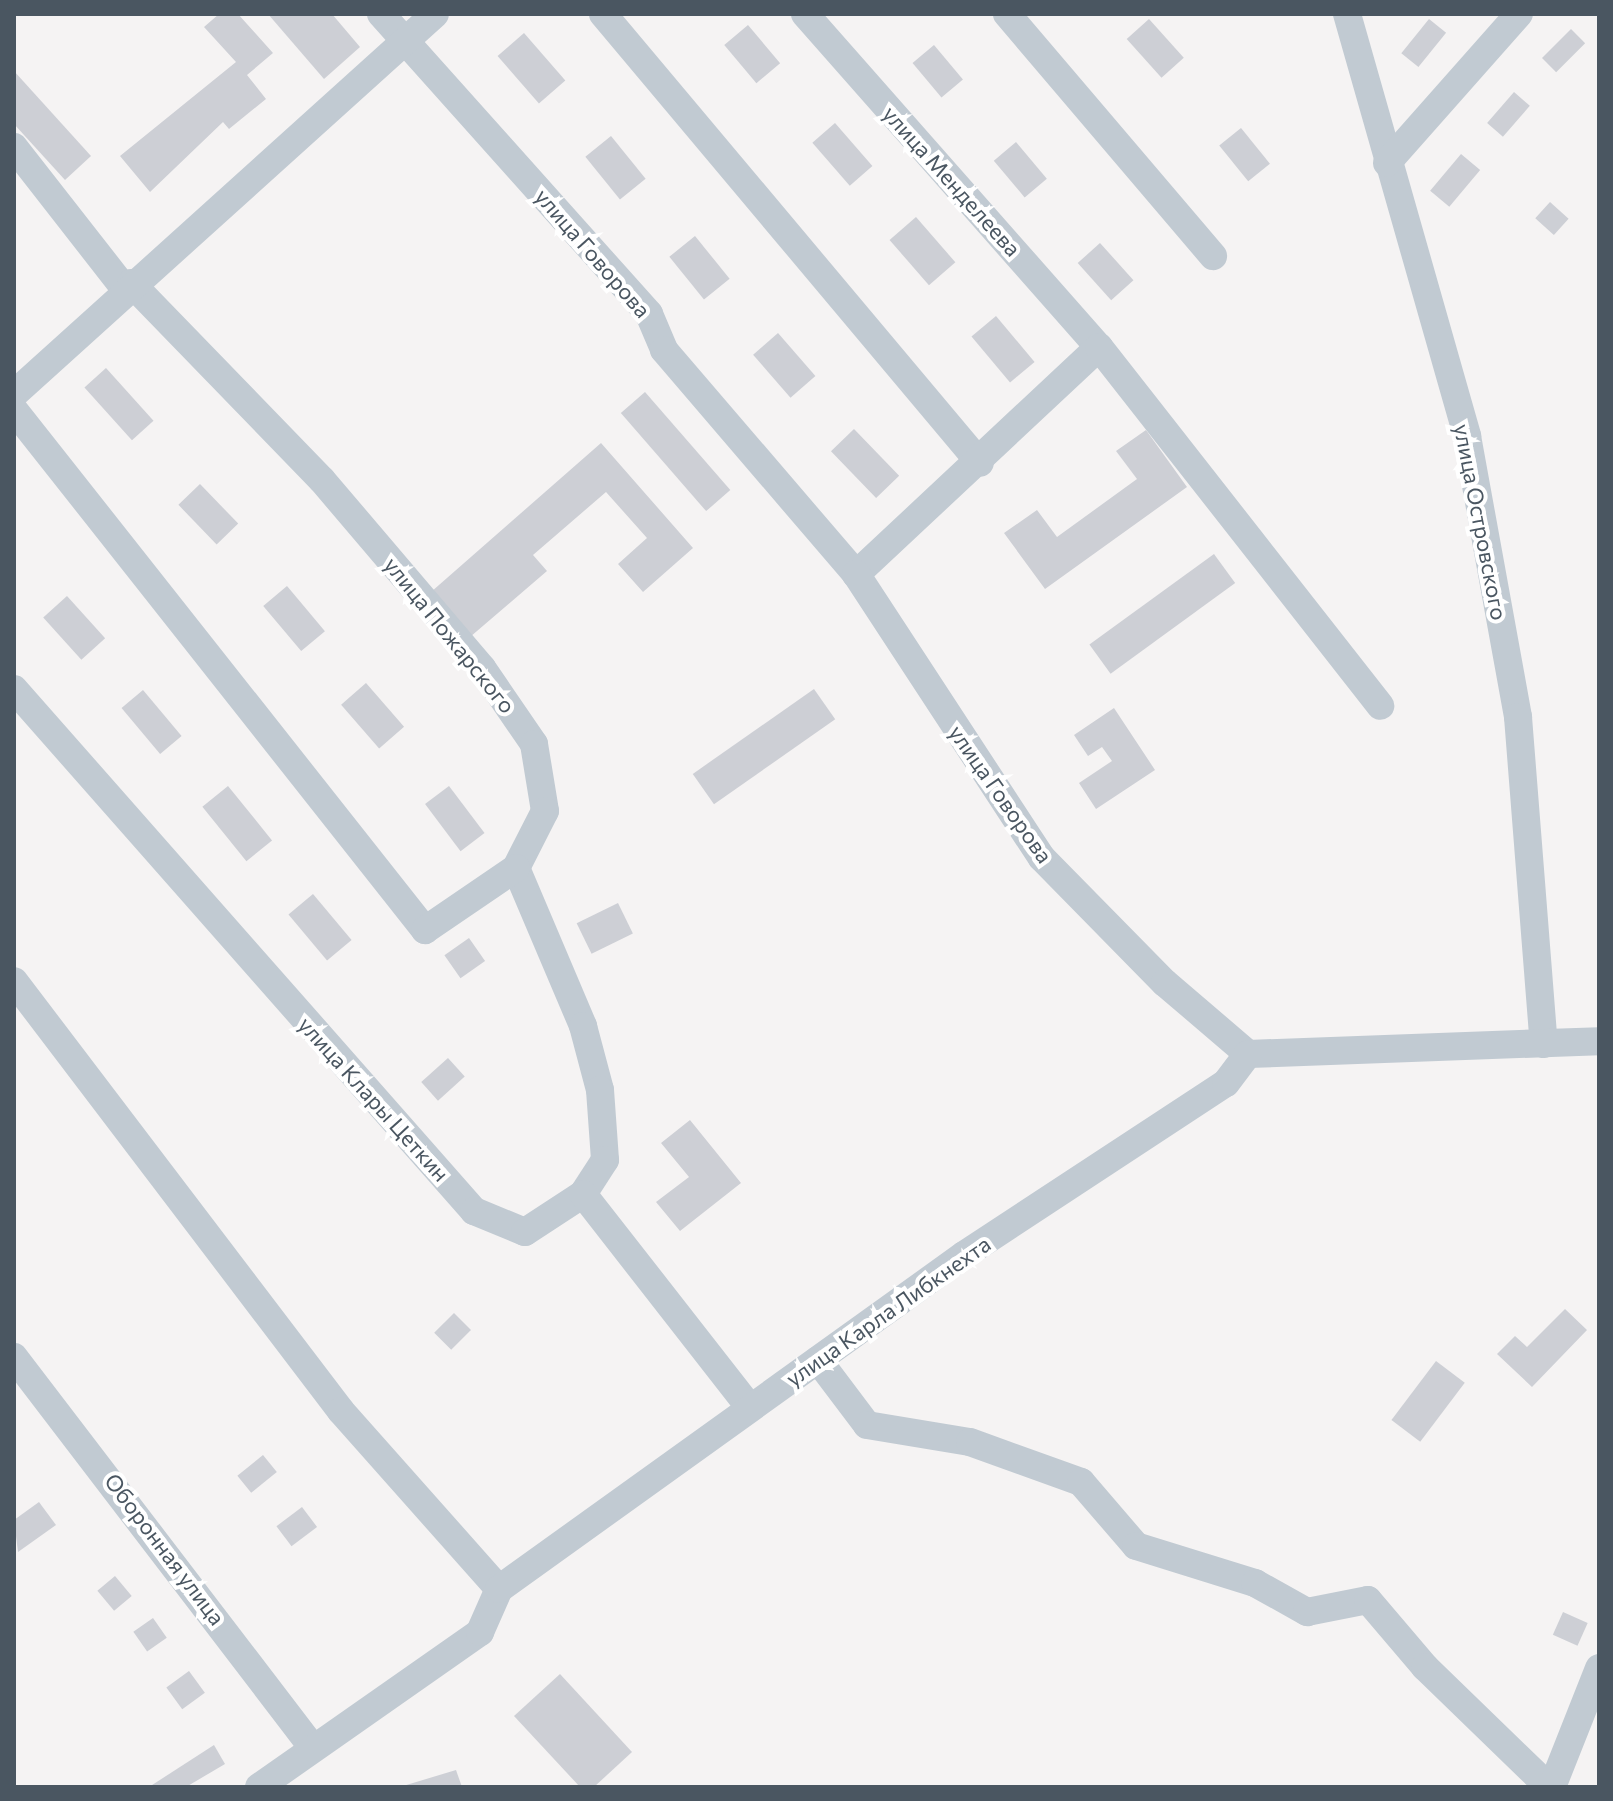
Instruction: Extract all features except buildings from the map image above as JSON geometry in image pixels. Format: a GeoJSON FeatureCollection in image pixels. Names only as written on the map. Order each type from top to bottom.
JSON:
{"type":"FeatureCollection","features":[{"type":"Feature","properties":{"kind":"street","name":"улица Говорова"},"geometry":{"type":"LineString","coordinates":[[381,14],[649,314],[664,350],[856,574],[1042,858],[1165,983],[1248,1054]]}},
{"type":"Feature","properties":{"kind":"street"},"geometry":{"type":"LineString","coordinates":[[14,394],[128,286],[435,14]]}},
{"type":"Feature","properties":{"kind":"street"},"geometry":{"type":"LineString","coordinates":[[603,14],[980,463]]}},
{"type":"Feature","properties":{"kind":"street","name":"улица Менделеева"},"geometry":{"type":"LineString","coordinates":[[805,14],[1099,347],[1380,706]]}},
{"type":"Feature","properties":{"kind":"street"},"geometry":{"type":"LineString","coordinates":[[1007,14],[1213,256]]}},
{"type":"Feature","properties":{"kind":"street","name":"улица Островского"},"geometry":{"type":"LineString","coordinates":[[1347,14],[1467,436],[1518,717],[1544,1044]]}},
{"type":"Feature","properties":{"kind":"street"},"geometry":{"type":"LineString","coordinates":[[1387,163],[1519,14]]}},
{"type":"Feature","properties":{"kind":"street","name":"улица Пожарского"},"geometry":{"type":"LineString","coordinates":[[14,147],[128,286],[322,480],[482,668],[534,744],[545,811],[516,868]]}},
{"type":"Feature","properties":{"kind":"street"},"geometry":{"type":"LineString","coordinates":[[856,574],[980,463],[1099,347]]}},
{"type":"Feature","properties":{"kind":"street"},"geometry":{"type":"LineString","coordinates":[[14,410],[425,930],[516,868],[583,1026],[600,1090],[605,1160],[583,1194],[750,1408]]}},
{"type":"Feature","properties":{"kind":"street","name":"улица Клары Цеткин"},"geometry":{"type":"LineString","coordinates":[[14,689],[474,1211],[525,1232],[583,1194]]}},
{"type":"Feature","properties":{"kind":"street"},"geometry":{"type":"LineString","coordinates":[[14,981],[341,1411],[499,1589],[480,1632],[311,1746],[259,1787]]}},
{"type":"Feature","properties":{"kind":"street"},"geometry":{"type":"LineString","coordinates":[[1248,1054],[1599,1041]]}},
{"type":"Feature","properties":{"kind":"street","name":"улица Карла Либкнехта"},"geometry":{"type":"LineString","coordinates":[[499,1589],[818,1360],[1226,1083],[1248,1054]]}},
{"type":"Feature","properties":{"kind":"street","name":"Оборонная улица"},"geometry":{"type":"LineString","coordinates":[[14,1357],[311,1746]]}},
{"type":"Feature","properties":{"kind":"street"},"geometry":{"type":"LineString","coordinates":[[818,1360],[867,1425],[970,1442],[1081,1482],[1136,1546],[1255,1583],[1307,1612],[1368,1600],[1551,1787],[1599,1668]]}}]}
